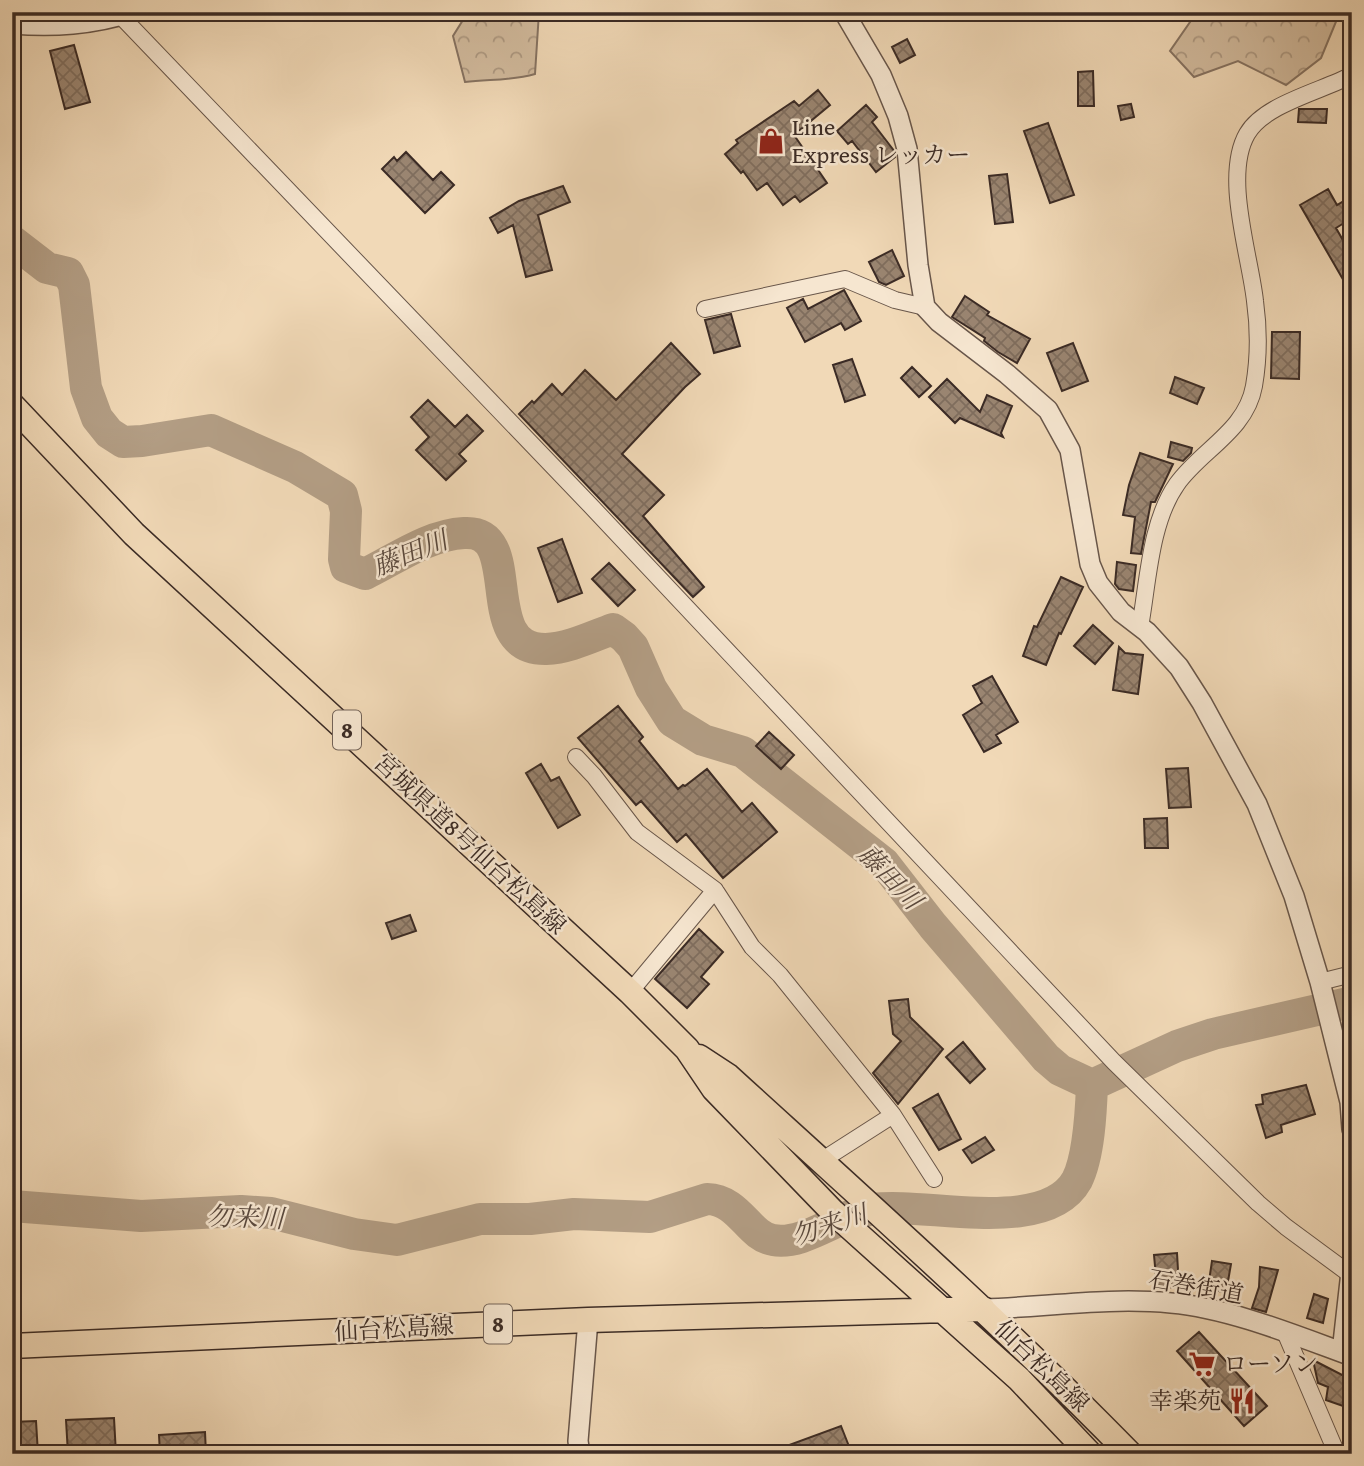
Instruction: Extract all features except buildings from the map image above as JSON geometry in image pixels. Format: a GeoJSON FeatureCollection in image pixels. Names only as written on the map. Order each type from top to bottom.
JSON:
{"type":"FeatureCollection","features":[{"type":"Feature","properties":{"kind":"main road","name":"宮城県道8号仙台松島線"},"geometry":{"type":"LineString","coordinates":[[12,405],[134,534],[630,992],[687,1049],[714,1089],[833,1212],[880,1254]]}},
{"type":"Feature","properties":{"kind":"main road","name":"宮城県道8号仙台松島線"},"geometry":{"type":"LineString","coordinates":[[687,1049],[727,1076],[912,1244]]}},
{"type":"Feature","properties":{"kind":"main road","name":"仙台松島線"},"geometry":{"type":"LineString","coordinates":[[912,1244],[1037,1359],[1130,1454]]}},
{"type":"Feature","properties":{"kind":"main road","name":"仙台松島線"},"geometry":{"type":"LineString","coordinates":[[880,1254],[1019,1379],[1090,1454]]}},
{"type":"Feature","properties":{"kind":"main road","name":"仙台松島線"},"geometry":{"type":"LineString","coordinates":[[12,1346],[589,1320],[983,1309]]}},
{"type":"Feature","properties":{"kind":"street"},"geometry":{"type":"LineString","coordinates":[[844,12],[881,75],[898,116],[907,149],[918,265],[925,307],[939,322],[1007,374],[1048,410],[1070,450],[1090,564],[1098,583],[1121,612],[1140,627],[1179,667],[1202,703],[1257,804],[1294,897],[1321,982],[1350,1102],[1352,1129]]}},
{"type":"Feature","properties":{"kind":"street"},"geometry":{"type":"LineString","coordinates":[[12,24],[44,27],[72,25],[123,13],[1114,1062],[1258,1203],[1351,1275]]}},
{"type":"Feature","properties":{"kind":"street"},"geometry":{"type":"LineString","coordinates":[[1140,627],[1158,528],[1176,484],[1245,414],[1254,388],[1258,328],[1237,185],[1238,162],[1247,134],[1265,114],[1352,75]]}},
{"type":"Feature","properties":{"kind":"street"},"geometry":{"type":"LineString","coordinates":[[705,309],[845,279],[895,300],[925,307]]}},
{"type":"Feature","properties":{"kind":"street"},"geometry":{"type":"LineString","coordinates":[[576,757],[637,832],[715,890],[752,947],[780,975],[893,1115],[934,1179]]}},
{"type":"Feature","properties":{"kind":"street"},"geometry":{"type":"LineString","coordinates":[[630,992],[715,890]]}},
{"type":"Feature","properties":{"kind":"street"},"geometry":{"type":"LineString","coordinates":[[1321,982],[1352,974]]}},
{"type":"Feature","properties":{"kind":"street"},"geometry":{"type":"LineString","coordinates":[[821,1161],[893,1115]]}},
{"type":"Feature","properties":{"kind":"street"},"geometry":{"type":"LineString","coordinates":[[1347,1354],[1352,1263]]}},
{"type":"Feature","properties":{"kind":"street","name":"石巻街道"},"geometry":{"type":"LineString","coordinates":[[983,1309],[1134,1300],[1174,1303],[1216,1311],[1347,1354]]}},
{"type":"Feature","properties":{"kind":"street"},"geometry":{"type":"LineString","coordinates":[[580,1454],[578,1441],[589,1320]]}},
{"type":"Feature","properties":{"kind":"street"},"geometry":{"type":"LineString","coordinates":[[1285,1332],[1337,1454]]}},
{"type":"Feature","properties":{"kind":"green space"},"geometry":{"type":"Polygon","coordinates":[[[468,12],[539,12],[535,74],[465,82],[453,36],[468,12]]]}},
{"type":"Feature","properties":{"kind":"green space"},"geometry":{"type":"Polygon","coordinates":[[[1197,12],[1340,12],[1321,58],[1286,85],[1238,61],[1194,77],[1170,51],[1197,12]]]}},
{"type":"Feature","properties":{"kind":"waterway","name":"藤田川"},"geometry":{"type":"LineString","coordinates":[[12,241],[47,268],[68,273],[74,285],[86,388],[97,418],[109,433],[123,442],[211,430],[295,467],[342,495],[346,511],[346,567],[365,574],[438,538],[464,533],[483,537],[493,550],[499,568],[505,612],[512,631],[524,644],[546,649],[563,647],[613,629],[624,637],[633,647],[651,688],[672,721],[703,740],[743,752],[884,863],[933,926],[1046,1058],[1060,1070],[1092,1085]]}},
{"type":"Feature","properties":{"kind":"waterway","name":"勿来川"},"geometry":{"type":"LineString","coordinates":[[1092,1085],[1177,1046],[1213,1034],[1352,1002]]}},
{"type":"Feature","properties":{"kind":"waterway","name":"勿来川"},"geometry":{"type":"LineString","coordinates":[[12,1206],[141,1216],[241,1211],[271,1213],[354,1234],[397,1240],[480,1219],[530,1219],[574,1214],[650,1217],[707,1199],[728,1205],[764,1237],[785,1241],[874,1209],[1013,1212],[1040,1207],[1062,1197],[1077,1180],[1084,1159],[1089,1134],[1092,1085]]}},
{"type":"Feature","properties":{"kind":"place","name":"Line Express レッカー"},"geometry":{"type":"Point","coordinates":[771,141]}},
{"type":"Feature","properties":{"kind":"place","name":"ローソン"},"geometry":{"type":"Point","coordinates":[1202,1364]}},
{"type":"Feature","properties":{"kind":"place","name":"幸楽苑"},"geometry":{"type":"Point","coordinates":[1242,1401]}}]}
